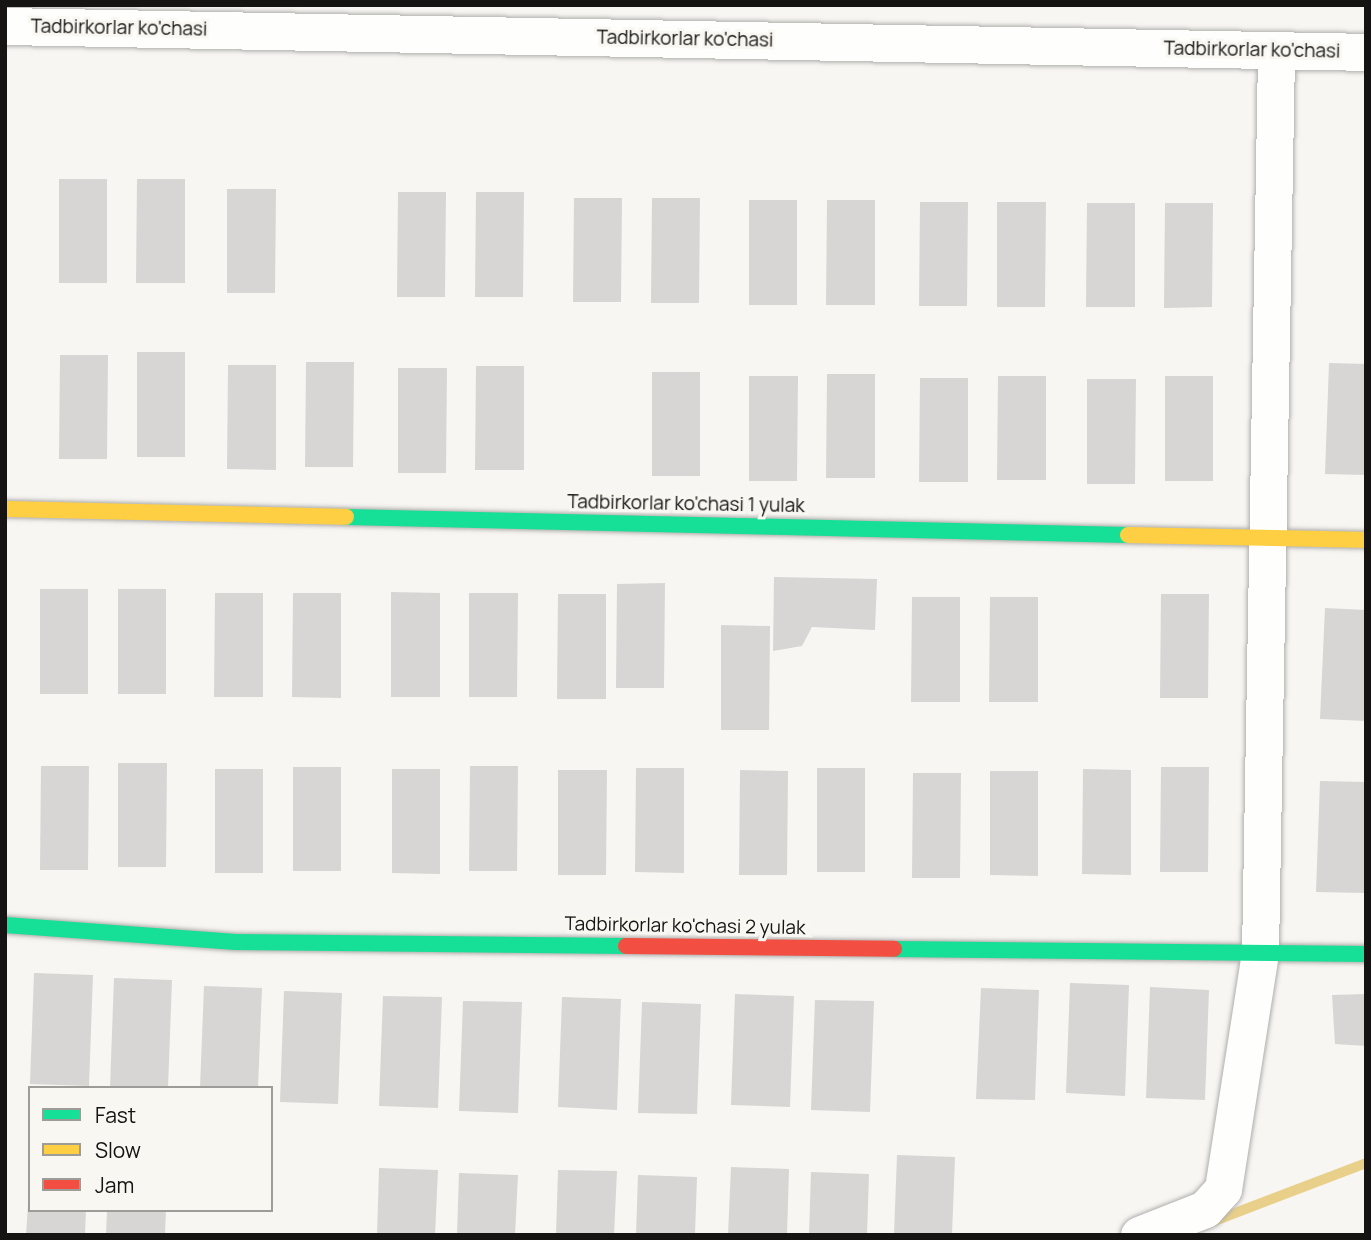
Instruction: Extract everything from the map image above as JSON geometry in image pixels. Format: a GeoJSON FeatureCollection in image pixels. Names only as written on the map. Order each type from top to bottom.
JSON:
{"type":"FeatureCollection","features":[{"type":"Feature","properties":{"kind":"street","name":"Tadbirkorlar ko'chasi"},"geometry":{"type":"LineString","coordinates":[[5,26],[577,21],[1366,52]]}},
{"type":"Feature","properties":{"kind":"street"},"geometry":{"type":"LineString","coordinates":[[1139,1235],[1205,1209],[1223,1189],[1260,953],[1276,50]]}},
{"type":"Feature","properties":{"kind":"street","name":"Tadbirkorlar ko'chasi 1 yulak"},"geometry":{"type":"LineString","coordinates":[[5,509],[1366,540]]}},
{"type":"Feature","properties":{"kind":"street","name":"Tadbirkorlar ko'chasi 2 yulak"},"geometry":{"type":"LineString","coordinates":[[5,925],[235,942],[1366,954]]}},
{"type":"Feature","properties":{"kind":"building"},"geometry":{"type":"Polygon","coordinates":[[[59,179],[107,179],[107,283],[59,283],[59,179]]]}},
{"type":"Feature","properties":{"kind":"building"},"geometry":{"type":"Polygon","coordinates":[[[137,179],[185,179],[185,283],[136,283],[137,179]]]}},
{"type":"Feature","properties":{"kind":"building"},"geometry":{"type":"Polygon","coordinates":[[[227,189],[276,189],[275,293],[227,293],[227,189]]]}},
{"type":"Feature","properties":{"kind":"building"},"geometry":{"type":"Polygon","coordinates":[[[398,192],[446,192],[445,297],[397,297],[398,192]]]}},
{"type":"Feature","properties":{"kind":"building"},"geometry":{"type":"Polygon","coordinates":[[[476,192],[524,192],[523,297],[475,297],[476,192]]]}},
{"type":"Feature","properties":{"kind":"building"},"geometry":{"type":"Polygon","coordinates":[[[574,198],[622,198],[621,302],[573,302],[574,198]]]}},
{"type":"Feature","properties":{"kind":"building"},"geometry":{"type":"Polygon","coordinates":[[[652,198],[700,198],[699,303],[651,303],[652,198]]]}},
{"type":"Feature","properties":{"kind":"building"},"geometry":{"type":"Polygon","coordinates":[[[749,200],[797,200],[797,305],[749,305],[749,200]]]}},
{"type":"Feature","properties":{"kind":"building"},"geometry":{"type":"Polygon","coordinates":[[[827,200],[875,200],[875,305],[826,305],[827,200]]]}},
{"type":"Feature","properties":{"kind":"building"},"geometry":{"type":"Polygon","coordinates":[[[920,202],[968,202],[967,306],[919,306],[920,202]]]}},
{"type":"Feature","properties":{"kind":"building"},"geometry":{"type":"Polygon","coordinates":[[[997,202],[1046,202],[1045,307],[997,307],[997,202]]]}},
{"type":"Feature","properties":{"kind":"building"},"geometry":{"type":"Polygon","coordinates":[[[1087,203],[1135,203],[1135,307],[1086,307],[1087,203]]]}},
{"type":"Feature","properties":{"kind":"building"},"geometry":{"type":"Polygon","coordinates":[[[1165,203],[1213,203],[1212,307],[1164,308],[1165,203]]]}},
{"type":"Feature","properties":{"kind":"building"},"geometry":{"type":"Polygon","coordinates":[[[137,352],[185,352],[185,457],[137,457],[137,352]]]}},
{"type":"Feature","properties":{"kind":"building"},"geometry":{"type":"Polygon","coordinates":[[[60,355],[108,355],[107,459],[59,459],[60,355]]]}},
{"type":"Feature","properties":{"kind":"building"},"geometry":{"type":"Polygon","coordinates":[[[306,362],[354,362],[353,467],[305,467],[306,362]]]}},
{"type":"Feature","properties":{"kind":"building"},"geometry":{"type":"Polygon","coordinates":[[[1329,363],[1366,364],[1366,475],[1325,474],[1329,363]]]}},
{"type":"Feature","properties":{"kind":"building"},"geometry":{"type":"Polygon","coordinates":[[[228,365],[276,365],[276,470],[227,469],[228,365]]]}},
{"type":"Feature","properties":{"kind":"building"},"geometry":{"type":"Polygon","coordinates":[[[476,366],[524,366],[524,470],[475,470],[476,366]]]}},
{"type":"Feature","properties":{"kind":"building"},"geometry":{"type":"Polygon","coordinates":[[[398,368],[447,368],[446,473],[398,473],[398,368]]]}},
{"type":"Feature","properties":{"kind":"building"},"geometry":{"type":"Polygon","coordinates":[[[652,372],[700,372],[700,476],[652,476],[652,372]]]}},
{"type":"Feature","properties":{"kind":"building"},"geometry":{"type":"Polygon","coordinates":[[[827,374],[875,374],[875,478],[826,478],[827,374]]]}},
{"type":"Feature","properties":{"kind":"building"},"geometry":{"type":"Polygon","coordinates":[[[749,376],[798,376],[797,481],[749,481],[749,376]]]}},
{"type":"Feature","properties":{"kind":"building"},"geometry":{"type":"Polygon","coordinates":[[[998,376],[1046,376],[1046,480],[997,480],[998,376]]]}},
{"type":"Feature","properties":{"kind":"building"},"geometry":{"type":"Polygon","coordinates":[[[1165,376],[1213,376],[1213,481],[1165,481],[1165,376]]]}},
{"type":"Feature","properties":{"kind":"building"},"geometry":{"type":"Polygon","coordinates":[[[920,378],[968,378],[968,482],[919,482],[920,378]]]}},
{"type":"Feature","properties":{"kind":"building"},"geometry":{"type":"Polygon","coordinates":[[[1087,379],[1136,379],[1135,484],[1087,484],[1087,379]]]}},
{"type":"Feature","properties":{"kind":"building"},"geometry":{"type":"Polygon","coordinates":[[[774,577],[877,579],[875,630],[812,627],[802,646],[773,651],[774,577]]]}},
{"type":"Feature","properties":{"kind":"building"},"geometry":{"type":"Polygon","coordinates":[[[665,583],[664,688],[616,688],[617,584],[665,583]]]}},
{"type":"Feature","properties":{"kind":"building"},"geometry":{"type":"Polygon","coordinates":[[[40,589],[88,589],[88,694],[40,694],[40,589]]]}},
{"type":"Feature","properties":{"kind":"building"},"geometry":{"type":"Polygon","coordinates":[[[118,589],[166,589],[166,694],[118,694],[118,589]]]}},
{"type":"Feature","properties":{"kind":"building"},"geometry":{"type":"Polygon","coordinates":[[[391,592],[440,593],[440,697],[391,697],[391,592]]]}},
{"type":"Feature","properties":{"kind":"building"},"geometry":{"type":"Polygon","coordinates":[[[215,593],[263,593],[263,697],[214,697],[215,593]]]}},
{"type":"Feature","properties":{"kind":"building"},"geometry":{"type":"Polygon","coordinates":[[[293,593],[341,593],[341,698],[292,697],[293,593]]]}},
{"type":"Feature","properties":{"kind":"building"},"geometry":{"type":"Polygon","coordinates":[[[469,593],[518,593],[517,697],[469,697],[469,593]]]}},
{"type":"Feature","properties":{"kind":"building"},"geometry":{"type":"Polygon","coordinates":[[[558,594],[606,594],[606,699],[557,699],[558,594]]]}},
{"type":"Feature","properties":{"kind":"building"},"geometry":{"type":"Polygon","coordinates":[[[1161,594],[1209,594],[1208,698],[1160,698],[1161,594]]]}},
{"type":"Feature","properties":{"kind":"building"},"geometry":{"type":"Polygon","coordinates":[[[912,597],[960,597],[960,702],[911,702],[912,597]]]}},
{"type":"Feature","properties":{"kind":"building"},"geometry":{"type":"Polygon","coordinates":[[[990,597],[1038,597],[1038,702],[989,702],[990,597]]]}},
{"type":"Feature","properties":{"kind":"building"},"geometry":{"type":"Polygon","coordinates":[[[1325,608],[1366,610],[1366,721],[1320,719],[1325,608]]]}},
{"type":"Feature","properties":{"kind":"building"},"geometry":{"type":"Polygon","coordinates":[[[721,625],[770,626],[769,730],[721,730],[721,625]]]}},
{"type":"Feature","properties":{"kind":"building"},"geometry":{"type":"Polygon","coordinates":[[[118,763],[167,763],[166,867],[118,867],[118,763]]]}},
{"type":"Feature","properties":{"kind":"building"},"geometry":{"type":"Polygon","coordinates":[[[41,766],[89,766],[88,870],[40,870],[41,766]]]}},
{"type":"Feature","properties":{"kind":"building"},"geometry":{"type":"Polygon","coordinates":[[[470,766],[518,766],[517,871],[469,871],[470,766]]]}},
{"type":"Feature","properties":{"kind":"building"},"geometry":{"type":"Polygon","coordinates":[[[293,767],[341,767],[341,871],[293,871],[293,767]]]}},
{"type":"Feature","properties":{"kind":"building"},"geometry":{"type":"Polygon","coordinates":[[[1161,767],[1209,767],[1208,872],[1160,872],[1161,767]]]}},
{"type":"Feature","properties":{"kind":"building"},"geometry":{"type":"Polygon","coordinates":[[[636,768],[684,768],[684,873],[635,872],[636,768]]]}},
{"type":"Feature","properties":{"kind":"building"},"geometry":{"type":"Polygon","coordinates":[[[817,768],[865,768],[865,872],[817,872],[817,768]]]}},
{"type":"Feature","properties":{"kind":"building"},"geometry":{"type":"Polygon","coordinates":[[[215,769],[263,769],[263,873],[215,873],[215,769]]]}},
{"type":"Feature","properties":{"kind":"building"},"geometry":{"type":"Polygon","coordinates":[[[392,769],[440,769],[440,874],[392,873],[392,769]]]}},
{"type":"Feature","properties":{"kind":"building"},"geometry":{"type":"Polygon","coordinates":[[[1083,769],[1131,770],[1131,875],[1082,874],[1083,769]]]}},
{"type":"Feature","properties":{"kind":"building"},"geometry":{"type":"Polygon","coordinates":[[[558,770],[607,770],[606,875],[558,875],[558,770]]]}},
{"type":"Feature","properties":{"kind":"building"},"geometry":{"type":"Polygon","coordinates":[[[740,770],[788,771],[787,875],[739,875],[740,770]]]}},
{"type":"Feature","properties":{"kind":"building"},"geometry":{"type":"Polygon","coordinates":[[[990,771],[1038,771],[1038,876],[990,875],[990,771]]]}},
{"type":"Feature","properties":{"kind":"building"},"geometry":{"type":"Polygon","coordinates":[[[913,773],[961,773],[960,878],[912,878],[913,773]]]}},
{"type":"Feature","properties":{"kind":"building"},"geometry":{"type":"Polygon","coordinates":[[[1320,781],[1366,782],[1366,893],[1316,892],[1320,781]]]}},
{"type":"Feature","properties":{"kind":"building"},"geometry":{"type":"Polygon","coordinates":[[[34,973],[93,975],[89,1086],[30,1084],[34,973]]]}},
{"type":"Feature","properties":{"kind":"building"},"geometry":{"type":"Polygon","coordinates":[[[114,978],[172,980],[168,1086],[110,1086],[114,978]]]}},
{"type":"Feature","properties":{"kind":"building"},"geometry":{"type":"Polygon","coordinates":[[[1070,983],[1129,985],[1125,1096],[1066,1093],[1070,983]]]}},
{"type":"Feature","properties":{"kind":"building"},"geometry":{"type":"Polygon","coordinates":[[[204,986],[262,988],[258,1086],[200,1086],[204,986]]]}},
{"type":"Feature","properties":{"kind":"building"},"geometry":{"type":"Polygon","coordinates":[[[1150,987],[1209,990],[1205,1100],[1146,1098],[1150,987]]]}},
{"type":"Feature","properties":{"kind":"building"},"geometry":{"type":"Polygon","coordinates":[[[981,988],[1039,990],[1035,1100],[976,1099],[981,988]]]}},
{"type":"Feature","properties":{"kind":"building"},"geometry":{"type":"Polygon","coordinates":[[[284,991],[342,993],[338,1104],[280,1102],[284,991]]]}},
{"type":"Feature","properties":{"kind":"building"},"geometry":{"type":"Polygon","coordinates":[[[735,994],[794,996],[790,1107],[731,1105],[735,994]]]}},
{"type":"Feature","properties":{"kind":"building"},"geometry":{"type":"Polygon","coordinates":[[[1366,994],[1366,1046],[1335,1044],[1332,995],[1366,994]]]}},
{"type":"Feature","properties":{"kind":"building"},"geometry":{"type":"Polygon","coordinates":[[[383,996],[442,997],[438,1108],[379,1106],[383,996]]]}},
{"type":"Feature","properties":{"kind":"building"},"geometry":{"type":"Polygon","coordinates":[[[562,997],[621,999],[617,1110],[558,1107],[562,997]]]}},
{"type":"Feature","properties":{"kind":"building"},"geometry":{"type":"Polygon","coordinates":[[[815,1000],[874,1001],[870,1112],[811,1110],[815,1000]]]}},
{"type":"Feature","properties":{"kind":"building"},"geometry":{"type":"Polygon","coordinates":[[[463,1001],[522,1002],[518,1113],[459,1111],[463,1001]]]}},
{"type":"Feature","properties":{"kind":"building"},"geometry":{"type":"Polygon","coordinates":[[[642,1002],[701,1004],[697,1114],[638,1113],[642,1002]]]}},
{"type":"Feature","properties":{"kind":"building"},"geometry":{"type":"Polygon","coordinates":[[[897,1155],[955,1157],[952,1235],[894,1235],[897,1155]]]}},
{"type":"Feature","properties":{"kind":"building"},"geometry":{"type":"Polygon","coordinates":[[[731,1167],[789,1169],[787,1235],[728,1235],[731,1167]]]}},
{"type":"Feature","properties":{"kind":"building"},"geometry":{"type":"Polygon","coordinates":[[[379,1168],[438,1170],[435,1235],[377,1235],[379,1168]]]}},
{"type":"Feature","properties":{"kind":"building"},"geometry":{"type":"Polygon","coordinates":[[[558,1170],[617,1171],[614,1235],[556,1235],[558,1170]]]}},
{"type":"Feature","properties":{"kind":"building"},"geometry":{"type":"Polygon","coordinates":[[[811,1172],[869,1174],[867,1235],[809,1235],[811,1172]]]}},
{"type":"Feature","properties":{"kind":"building"},"geometry":{"type":"Polygon","coordinates":[[[459,1173],[518,1175],[515,1235],[457,1235],[459,1173]]]}},
{"type":"Feature","properties":{"kind":"building"},"geometry":{"type":"Polygon","coordinates":[[[638,1175],[697,1177],[695,1235],[636,1235],[638,1175]]]}},
{"type":"Feature","properties":{"kind":"building"},"geometry":{"type":"Polygon","coordinates":[[[28,1205],[28,1212],[86,1212],[85,1235],[26,1235],[28,1205]]]}},
{"type":"Feature","properties":{"kind":"building"},"geometry":{"type":"Polygon","coordinates":[[[107,1212],[166,1212],[165,1235],[106,1235],[107,1212]]]}},
{"type":"Feature","properties":{"kind":"waterway"},"geometry":{"type":"LineString","coordinates":[[1209,1223],[1366,1163]]}},
{"type":"Feature","properties":{"kind":"traffic: fast"},"geometry":{"type":"LineString","coordinates":[[346,517],[1128,535]]}},
{"type":"Feature","properties":{"kind":"traffic: fast"},"geometry":{"type":"LineString","coordinates":[[5,925],[235,942],[626,946]]}},
{"type":"Feature","properties":{"kind":"traffic: fast"},"geometry":{"type":"LineString","coordinates":[[894,949],[1366,954]]}},
{"type":"Feature","properties":{"kind":"traffic: slow"},"geometry":{"type":"LineString","coordinates":[[5,509],[346,517]]}},
{"type":"Feature","properties":{"kind":"traffic: slow"},"geometry":{"type":"LineString","coordinates":[[1128,535],[1366,540]]}},
{"type":"Feature","properties":{"kind":"traffic: jam"},"geometry":{"type":"LineString","coordinates":[[626,946],[894,949]]}}]}
